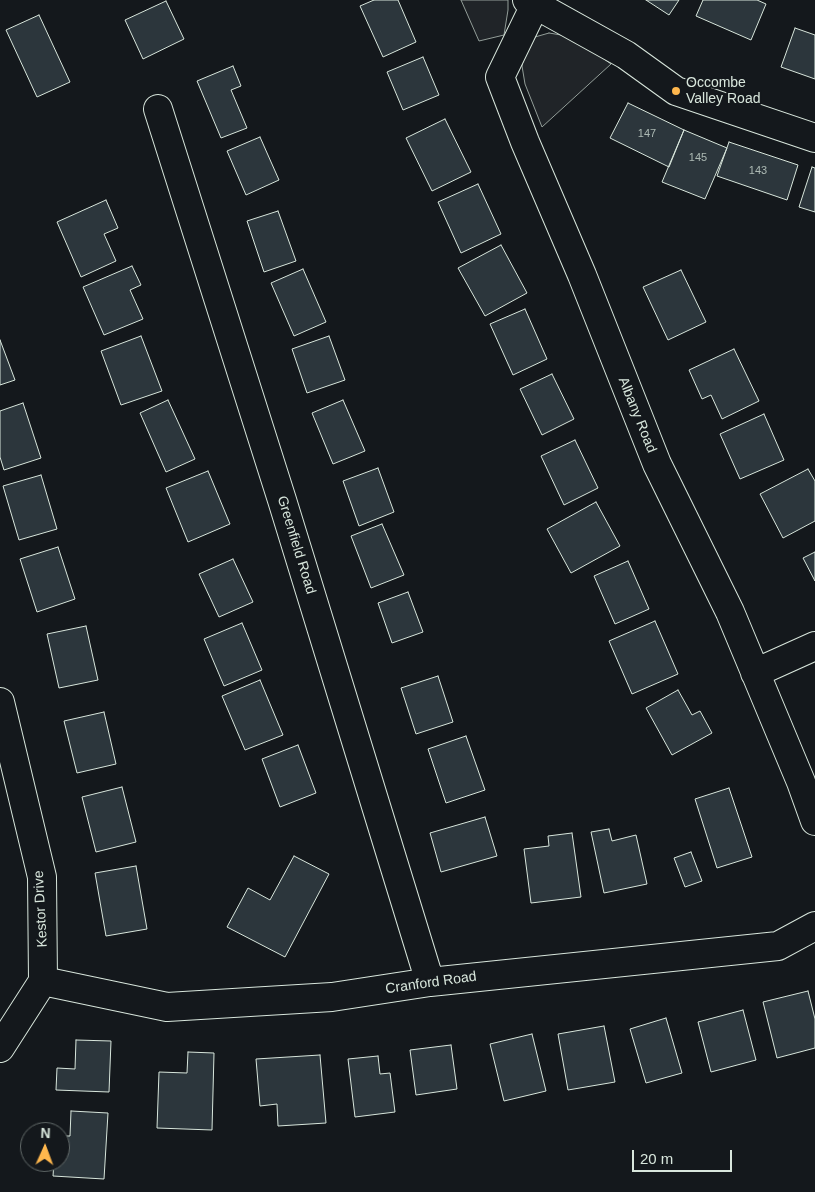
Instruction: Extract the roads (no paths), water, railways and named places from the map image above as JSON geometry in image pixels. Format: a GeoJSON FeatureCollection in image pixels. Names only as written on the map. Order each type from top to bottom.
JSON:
{"type":"FeatureCollection","features":[{"type":"Feature","properties":{"kind":"street"},"geometry":{"type":"LineString","coordinates":[[531,3],[626,55],[676,91],[815,138]]}},
{"type":"Feature","properties":{"kind":"street","name":"Albany Road"},"geometry":{"type":"LineString","coordinates":[[531,3],[500,77],[525,142],[582,274],[657,464],[730,612],[801,782],[815,821]]}},
{"type":"Feature","properties":{"kind":"street","name":"Greenfield Road"},"geometry":{"type":"LineString","coordinates":[[158,109],[282,500],[430,982]]}},
{"type":"Feature","properties":{"kind":"street"},"geometry":{"type":"LineString","coordinates":[[755,674],[815,646]]}},
{"type":"Feature","properties":{"kind":"street","name":"Kestor Drive"},"geometry":{"type":"LineString","coordinates":[[0,702],[42,877],[43,981]]}},
{"type":"Feature","properties":{"kind":"street","name":"Cranford Road"},"geometry":{"type":"LineString","coordinates":[[43,981],[166,1007],[332,997],[430,982],[778,946],[815,926]]}},
{"type":"Feature","properties":{"kind":"street"},"geometry":{"type":"LineString","coordinates":[[0,1048],[43,981]]}},
{"type":"Feature","properties":{"kind":"place","name":"Occombe Valley Road"},"geometry":{"type":"Point","coordinates":[676,91]}}]}
